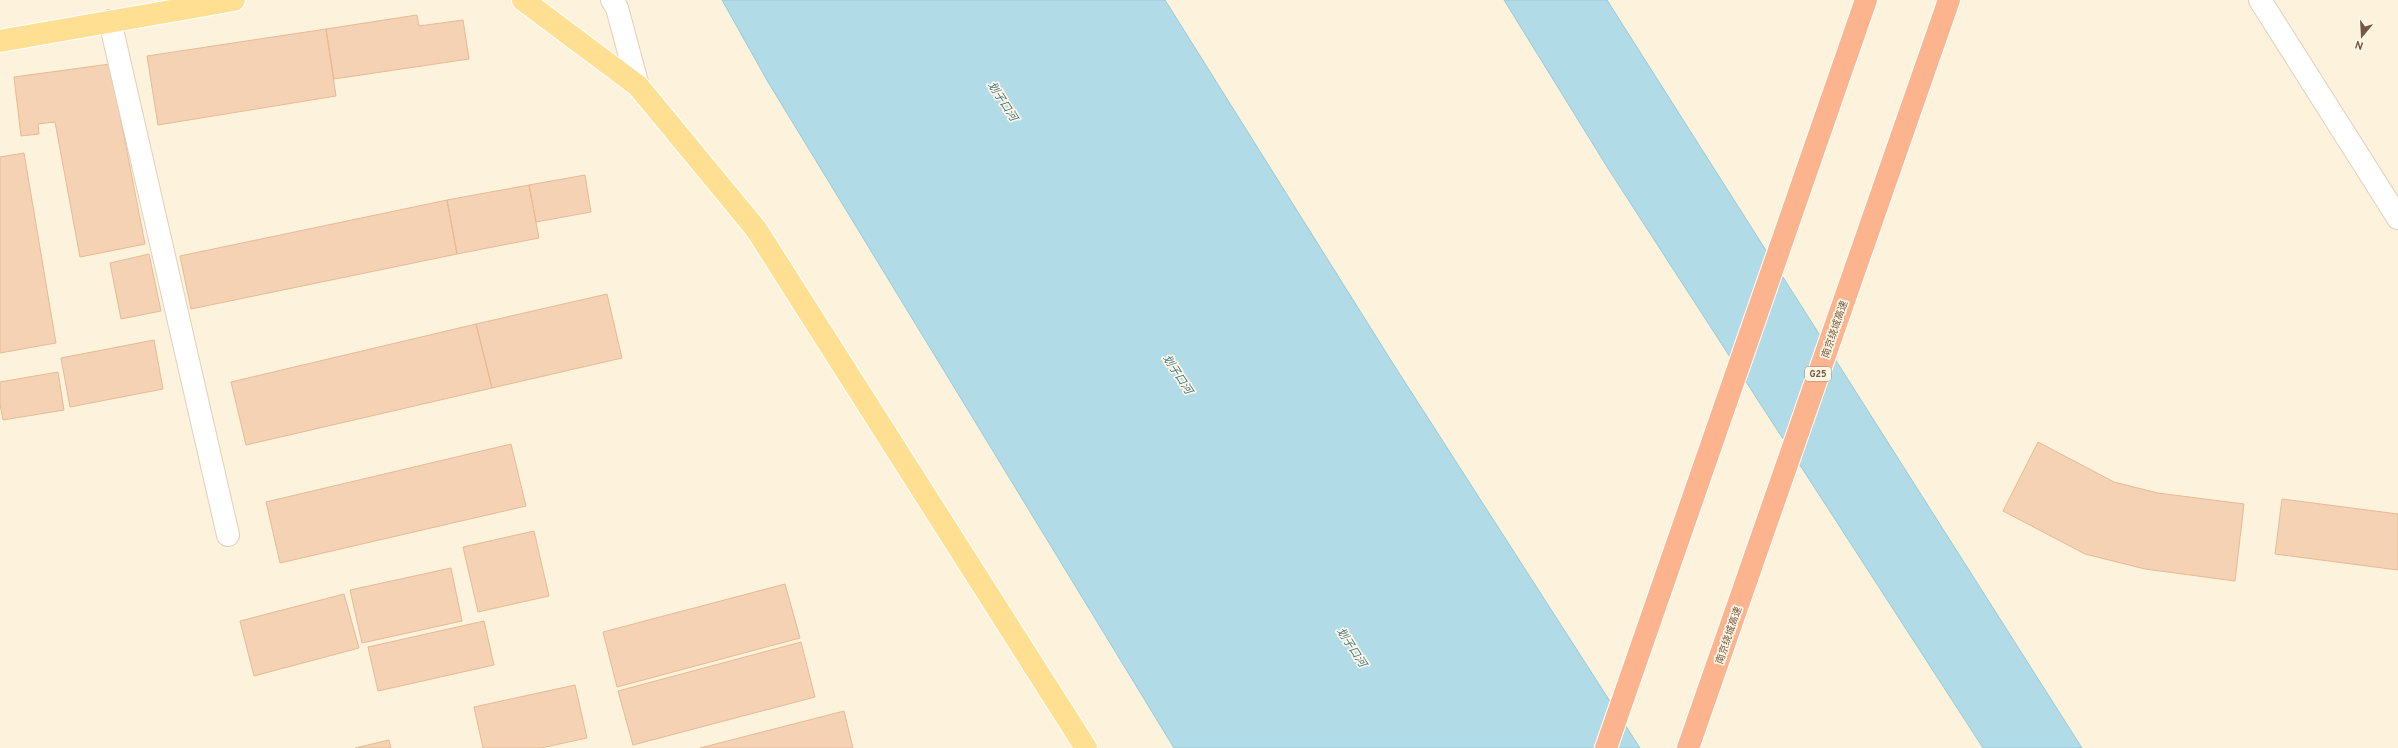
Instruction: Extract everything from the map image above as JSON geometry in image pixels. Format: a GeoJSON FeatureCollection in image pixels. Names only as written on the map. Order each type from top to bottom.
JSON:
{"type":"FeatureCollection","features":[{"type":"Feature","properties":{"kind":"highway"},"geometry":{"type":"LineString","coordinates":[[1606,748],[1866,0]]}},
{"type":"Feature","properties":{"kind":"highway","name":"南京绕城高速"},"geometry":{"type":"LineString","coordinates":[[1688,748],[1949,0]]}},
{"type":"Feature","properties":{"kind":"main road"},"geometry":{"type":"LineString","coordinates":[[0,41],[234,0]]}},
{"type":"Feature","properties":{"kind":"main road"},"geometry":{"type":"LineString","coordinates":[[524,0],[638,86],[756,229],[1086,748]]}},
{"type":"Feature","properties":{"kind":"street"},"geometry":{"type":"LineString","coordinates":[[612,0],[617,8],[638,86]]}},
{"type":"Feature","properties":{"kind":"street"},"geometry":{"type":"LineString","coordinates":[[2260,0],[2398,218]]}},
{"type":"Feature","properties":{"kind":"street"},"geometry":{"type":"LineString","coordinates":[[110,21],[228,536]]}},
{"type":"Feature","properties":{"kind":"water","name":"划子口河"},"geometry":{"type":"Polygon","coordinates":[[[722,0],[1165,0],[1392,362],[1640,748],[1174,748],[768,82],[722,0]]]}},
{"type":"Feature","properties":{"kind":"water"},"geometry":{"type":"Polygon","coordinates":[[[1504,0],[1607,0],[2082,748],[1983,748],[1609,170],[1504,0]]]}},
{"type":"Feature","properties":{"kind":"building"},"geometry":{"type":"Polygon","coordinates":[[[417,15],[419,26],[463,20],[469,59],[334,79],[326,29],[417,15]]]}},
{"type":"Feature","properties":{"kind":"building"},"geometry":{"type":"Polygon","coordinates":[[[326,29],[336,96],[158,125],[147,56],[326,29]]]}},
{"type":"Feature","properties":{"kind":"building"},"geometry":{"type":"Polygon","coordinates":[[[110,64],[145,244],[80,257],[55,122],[38,124],[39,134],[21,136],[14,77],[110,64]]]}},
{"type":"Feature","properties":{"kind":"building"},"geometry":{"type":"Polygon","coordinates":[[[24,153],[56,343],[0,353],[0,157],[24,153]]]}},
{"type":"Feature","properties":{"kind":"building"},"geometry":{"type":"Polygon","coordinates":[[[585,175],[591,212],[536,222],[529,185],[585,175]]]}},
{"type":"Feature","properties":{"kind":"building"},"geometry":{"type":"Polygon","coordinates":[[[529,185],[539,238],[457,254],[447,200],[529,185]]]}},
{"type":"Feature","properties":{"kind":"building"},"geometry":{"type":"Polygon","coordinates":[[[447,200],[457,254],[191,309],[180,256],[447,200]]]}},
{"type":"Feature","properties":{"kind":"building"},"geometry":{"type":"Polygon","coordinates":[[[149,254],[161,311],[121,319],[110,263],[149,254]]]}},
{"type":"Feature","properties":{"kind":"building"},"geometry":{"type":"Polygon","coordinates":[[[607,294],[622,358],[492,388],[476,324],[607,294]]]}},
{"type":"Feature","properties":{"kind":"building"},"geometry":{"type":"Polygon","coordinates":[[[476,324],[492,388],[246,445],[231,382],[476,324]]]}},
{"type":"Feature","properties":{"kind":"building"},"geometry":{"type":"Polygon","coordinates":[[[154,340],[163,389],[70,407],[61,358],[154,340]]]}},
{"type":"Feature","properties":{"kind":"building"},"geometry":{"type":"Polygon","coordinates":[[[58,372],[64,410],[3,420],[0,404],[0,382],[58,372]]]}},
{"type":"Feature","properties":{"kind":"building"},"geometry":{"type":"Polygon","coordinates":[[[2038,442],[2114,482],[2158,493],[2244,504],[2235,581],[2145,569],[2085,554],[2003,511],[2038,442]]]}},
{"type":"Feature","properties":{"kind":"building"},"geometry":{"type":"Polygon","coordinates":[[[511,444],[526,506],[280,563],[266,502],[511,444]]]}},
{"type":"Feature","properties":{"kind":"building"},"geometry":{"type":"Polygon","coordinates":[[[2282,499],[2398,514],[2398,570],[2275,554],[2282,499]]]}},
{"type":"Feature","properties":{"kind":"building"},"geometry":{"type":"Polygon","coordinates":[[[534,531],[549,596],[478,612],[463,547],[534,531]]]}},
{"type":"Feature","properties":{"kind":"building"},"geometry":{"type":"Polygon","coordinates":[[[451,568],[462,621],[362,643],[350,590],[451,568]]]}},
{"type":"Feature","properties":{"kind":"building"},"geometry":{"type":"Polygon","coordinates":[[[785,584],[800,638],[617,687],[603,632],[785,584]]]}},
{"type":"Feature","properties":{"kind":"building"},"geometry":{"type":"Polygon","coordinates":[[[344,594],[359,648],[254,676],[240,621],[344,594]]]}},
{"type":"Feature","properties":{"kind":"building"},"geometry":{"type":"Polygon","coordinates":[[[484,621],[494,665],[378,691],[368,647],[484,621]]]}},
{"type":"Feature","properties":{"kind":"building"},"geometry":{"type":"Polygon","coordinates":[[[801,642],[815,697],[633,745],[618,691],[801,642]]]}},
{"type":"Feature","properties":{"kind":"building"},"geometry":{"type":"Polygon","coordinates":[[[575,685],[587,738],[541,748],[483,748],[474,707],[575,685]]]}},
{"type":"Feature","properties":{"kind":"building"},"geometry":{"type":"Polygon","coordinates":[[[844,711],[853,748],[700,748],[844,711]]]}},
{"type":"Feature","properties":{"kind":"building"},"geometry":{"type":"Polygon","coordinates":[[[389,740],[391,748],[355,748],[389,740]]]}}]}
